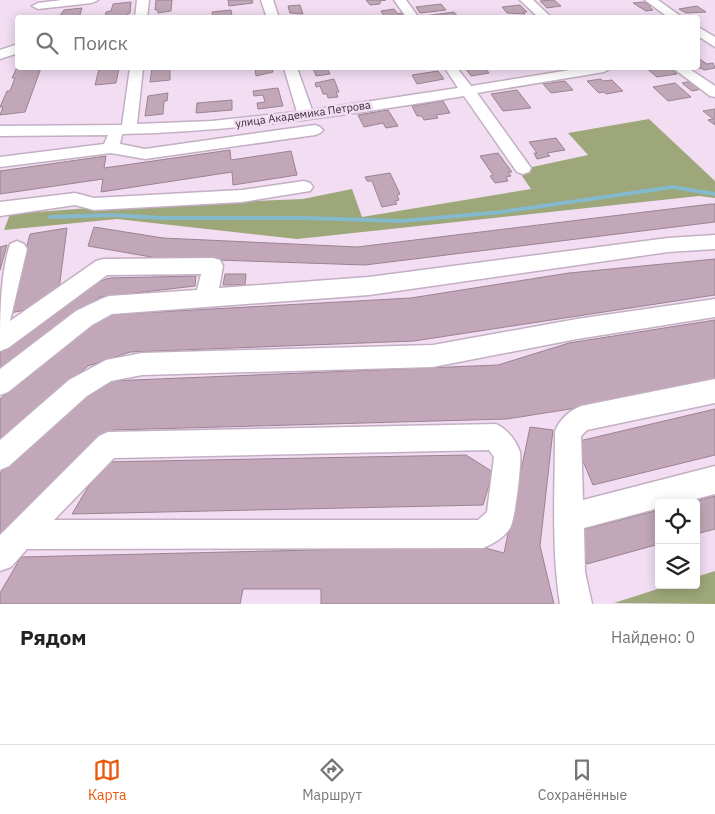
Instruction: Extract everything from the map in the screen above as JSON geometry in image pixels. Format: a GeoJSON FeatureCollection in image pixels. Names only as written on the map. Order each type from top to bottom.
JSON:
{"type":"FeatureCollection","features":[{"type":"Feature","properties":{"kind":"street"},"geometry":{"type":"LineString","coordinates":[[33,15],[34,5],[92,0]]}},
{"type":"Feature","properties":{"kind":"street"},"geometry":{"type":"LineString","coordinates":[[141,15],[143,0]]}},
{"type":"Feature","properties":{"kind":"street"},"geometry":{"type":"LineString","coordinates":[[267,0],[272,15]]}},
{"type":"Feature","properties":{"kind":"street"},"geometry":{"type":"LineString","coordinates":[[400,0],[411,15]]}},
{"type":"Feature","properties":{"kind":"street"},"geometry":{"type":"LineString","coordinates":[[526,0],[543,15]]}},
{"type":"Feature","properties":{"kind":"street"},"geometry":{"type":"LineString","coordinates":[[651,0],[673,15]]}},
{"type":"Feature","properties":{"kind":"street"},"geometry":{"type":"LineString","coordinates":[[700,33],[712,48]]}},
{"type":"Feature","properties":{"kind":"street"},"geometry":{"type":"LineString","coordinates":[[0,55],[15,49]]}},
{"type":"Feature","properties":{"kind":"street"},"geometry":{"type":"LineString","coordinates":[[111,148],[123,130],[136,70]]}},
{"type":"Feature","properties":{"kind":"street"},"geometry":{"type":"LineString","coordinates":[[291,70],[306,116]]}},
{"type":"Feature","properties":{"kind":"street"},"geometry":{"type":"LineString","coordinates":[[453,70],[523,168]]}},
{"type":"Feature","properties":{"kind":"street","name":"улица Академика Петрова"},"geometry":{"type":"LineString","coordinates":[[0,131],[123,130],[240,124],[306,116],[591,70]]}},
{"type":"Feature","properties":{"kind":"street"},"geometry":{"type":"LineString","coordinates":[[683,70],[715,93]]}},
{"type":"Feature","properties":{"kind":"street"},"geometry":{"type":"LineString","coordinates":[[0,162],[111,148],[145,154],[315,130]]}},
{"type":"Feature","properties":{"kind":"street"},"geometry":{"type":"LineString","coordinates":[[0,209],[75,200],[94,204],[242,196],[304,187]]}},
{"type":"Feature","properties":{"kind":"street"},"geometry":{"type":"LineString","coordinates":[[0,384],[84,318],[110,305],[369,286],[668,245],[715,242]]}},
{"type":"Feature","properties":{"kind":"street"},"geometry":{"type":"LineString","coordinates":[[0,318],[17,249]]}},
{"type":"Feature","properties":{"kind":"street"},"geometry":{"type":"LineString","coordinates":[[0,341],[103,267],[213,266],[206,298]]}},
{"type":"Feature","properties":{"kind":"street"},"geometry":{"type":"LineString","coordinates":[[0,457],[78,388],[106,371],[142,364],[433,356],[577,329],[715,308]]}},
{"type":"Feature","properties":{"kind":"street"},"geometry":{"type":"LineString","coordinates":[[576,604],[570,572],[568,431],[581,419],[715,391]]}},
{"type":"Feature","properties":{"kind":"street"},"geometry":{"type":"LineString","coordinates":[[496,437],[507,454],[500,519],[483,534],[10,546],[108,445],[496,437]]}},
{"type":"Feature","properties":{"kind":"street"},"geometry":{"type":"LineString","coordinates":[[568,518],[715,480]]}},
{"type":"Feature","properties":{"kind":"green space"},"geometry":{"type":"Polygon","coordinates":[[[649,119],[715,181],[715,198],[699,196],[297,239],[117,219],[4,230],[10,214],[90,208],[303,199],[352,189],[362,217],[531,189],[518,170],[588,155],[568,133],[649,119]]]}},
{"type":"Feature","properties":{"kind":"green space"},"geometry":{"type":"Polygon","coordinates":[[[715,571],[715,604],[614,603],[658,589],[700,589],[700,576],[715,571]]]}},
{"type":"Feature","properties":{"kind":"building"},"geometry":{"type":"Polygon","coordinates":[[[156,0],[172,0],[171,11],[158,13],[158,10],[155,10],[156,0]]]}},
{"type":"Feature","properties":{"kind":"building"},"geometry":{"type":"Polygon","coordinates":[[[228,0],[252,0],[253,3],[229,6],[228,0]]]}},
{"type":"Feature","properties":{"kind":"building"},"geometry":{"type":"Polygon","coordinates":[[[366,0],[386,0],[380,1],[380,4],[370,5],[366,0]]]}},
{"type":"Feature","properties":{"kind":"building"},"geometry":{"type":"Polygon","coordinates":[[[554,0],[561,6],[547,8],[540,1],[554,0]]]}},
{"type":"Feature","properties":{"kind":"building"},"geometry":{"type":"Polygon","coordinates":[[[131,2],[130,13],[127,15],[106,15],[106,12],[111,11],[113,4],[131,2]]]}},
{"type":"Feature","properties":{"kind":"building"},"geometry":{"type":"Polygon","coordinates":[[[644,2],[651,6],[649,7],[653,10],[646,11],[633,3],[644,2]]]}},
{"type":"Feature","properties":{"kind":"building"},"geometry":{"type":"Polygon","coordinates":[[[441,4],[446,10],[420,13],[416,7],[441,4]]]}},
{"type":"Feature","properties":{"kind":"building"},"geometry":{"type":"Polygon","coordinates":[[[300,5],[303,14],[290,13],[288,6],[300,5]]]}},
{"type":"Feature","properties":{"kind":"building"},"geometry":{"type":"Polygon","coordinates":[[[520,5],[527,12],[523,12],[525,14],[507,13],[502,7],[520,5]]]}},
{"type":"Feature","properties":{"kind":"building"},"geometry":{"type":"Polygon","coordinates":[[[697,6],[706,12],[686,13],[679,9],[697,6]]]}},
{"type":"Feature","properties":{"kind":"building"},"geometry":{"type":"Polygon","coordinates":[[[82,8],[80,15],[60,15],[64,10],[82,8]]]}},
{"type":"Feature","properties":{"kind":"building"},"geometry":{"type":"Polygon","coordinates":[[[394,9],[398,14],[401,13],[402,15],[383,15],[381,11],[394,9]]]}},
{"type":"Feature","properties":{"kind":"building"},"geometry":{"type":"Polygon","coordinates":[[[231,10],[232,15],[212,15],[212,12],[231,10]]]}},
{"type":"Feature","properties":{"kind":"building"},"geometry":{"type":"Polygon","coordinates":[[[454,12],[456,15],[432,15],[454,12]]]}},
{"type":"Feature","properties":{"kind":"building"},"geometry":{"type":"Polygon","coordinates":[[[700,59],[707,64],[713,63],[715,68],[704,70],[701,68],[700,59]]]}},
{"type":"Feature","properties":{"kind":"building"},"geometry":{"type":"Polygon","coordinates":[[[16,70],[40,70],[25,112],[0,115],[3,107],[0,107],[7,91],[10,91],[15,78],[12,78],[16,70]]]}},
{"type":"Feature","properties":{"kind":"building"},"geometry":{"type":"Polygon","coordinates":[[[99,70],[119,70],[116,83],[95,85],[99,70]]]}},
{"type":"Feature","properties":{"kind":"building"},"geometry":{"type":"Polygon","coordinates":[[[152,70],[170,70],[170,80],[150,82],[152,70]]]}},
{"type":"Feature","properties":{"kind":"building"},"geometry":{"type":"Polygon","coordinates":[[[255,70],[272,70],[273,72],[256,76],[255,70]]]}},
{"type":"Feature","properties":{"kind":"building"},"geometry":{"type":"Polygon","coordinates":[[[314,70],[328,70],[330,74],[316,76],[314,70]]]}},
{"type":"Feature","properties":{"kind":"building"},"geometry":{"type":"Polygon","coordinates":[[[466,70],[487,70],[489,73],[471,76],[466,70]]]}},
{"type":"Feature","properties":{"kind":"building"},"geometry":{"type":"Polygon","coordinates":[[[648,70],[672,70],[677,74],[657,77],[648,70]]]}},
{"type":"Feature","properties":{"kind":"building"},"geometry":{"type":"Polygon","coordinates":[[[438,71],[444,79],[417,84],[412,75],[438,71]]]}},
{"type":"Feature","properties":{"kind":"building"},"geometry":{"type":"Polygon","coordinates":[[[334,79],[339,92],[336,92],[338,97],[328,98],[327,94],[323,94],[320,86],[316,87],[315,83],[334,79]]]}},
{"type":"Feature","properties":{"kind":"building"},"geometry":{"type":"Polygon","coordinates":[[[601,79],[603,81],[612,80],[623,91],[606,94],[604,92],[599,93],[587,81],[601,79]]]}},
{"type":"Feature","properties":{"kind":"building"},"geometry":{"type":"Polygon","coordinates":[[[565,81],[573,90],[551,93],[543,84],[565,81]]]}},
{"type":"Feature","properties":{"kind":"building"},"geometry":{"type":"Polygon","coordinates":[[[692,81],[702,89],[692,91],[682,83],[692,81]]]}},
{"type":"Feature","properties":{"kind":"building"},"geometry":{"type":"Polygon","coordinates":[[[675,83],[691,97],[668,101],[653,87],[675,83]]]}},
{"type":"Feature","properties":{"kind":"building"},"geometry":{"type":"Polygon","coordinates":[[[278,88],[283,106],[258,109],[257,103],[265,102],[263,95],[254,96],[253,91],[278,88]]]}},
{"type":"Feature","properties":{"kind":"building"},"geometry":{"type":"Polygon","coordinates":[[[517,90],[531,108],[503,111],[491,94],[517,90]]]}},
{"type":"Feature","properties":{"kind":"building"},"geometry":{"type":"Polygon","coordinates":[[[168,93],[167,101],[164,101],[163,114],[145,116],[148,96],[168,93]]]}},
{"type":"Feature","properties":{"kind":"building"},"geometry":{"type":"Polygon","coordinates":[[[232,100],[232,110],[196,113],[197,103],[232,100]]]}},
{"type":"Feature","properties":{"kind":"building"},"geometry":{"type":"Polygon","coordinates":[[[443,101],[450,113],[436,115],[438,118],[424,120],[422,116],[417,116],[412,106],[443,101]]]}},
{"type":"Feature","properties":{"kind":"building"},"geometry":{"type":"Polygon","coordinates":[[[715,109],[715,125],[708,120],[713,119],[703,111],[715,109]]]}},
{"type":"Feature","properties":{"kind":"building"},"geometry":{"type":"Polygon","coordinates":[[[388,110],[398,126],[386,128],[383,123],[364,127],[358,115],[388,110]]]}},
{"type":"Feature","properties":{"kind":"building"},"geometry":{"type":"Polygon","coordinates":[[[556,138],[565,150],[547,153],[550,156],[537,159],[534,153],[537,153],[529,142],[556,138]]]}},
{"type":"Feature","properties":{"kind":"building"},"geometry":{"type":"Polygon","coordinates":[[[230,150],[231,160],[291,151],[297,175],[233,185],[232,172],[101,192],[103,179],[0,194],[0,171],[106,156],[104,168],[230,150]]]}},
{"type":"Feature","properties":{"kind":"building"},"geometry":{"type":"Polygon","coordinates":[[[498,153],[512,172],[508,172],[511,176],[506,177],[508,181],[495,183],[490,176],[493,175],[480,156],[498,153]]]}},
{"type":"Feature","properties":{"kind":"building"},"geometry":{"type":"Polygon","coordinates":[[[390,173],[400,194],[397,195],[399,200],[395,201],[397,204],[382,207],[372,181],[367,181],[365,177],[390,173]]]}},
{"type":"Feature","properties":{"kind":"building"},"geometry":{"type":"Polygon","coordinates":[[[715,204],[715,222],[365,265],[157,258],[88,246],[94,227],[163,238],[357,247],[715,204]]]}},
{"type":"Feature","properties":{"kind":"building"},"geometry":{"type":"Polygon","coordinates":[[[67,228],[59,289],[35,308],[10,313],[30,234],[67,228]]]}},
{"type":"Feature","properties":{"kind":"building"},"geometry":{"type":"Polygon","coordinates":[[[7,245],[0,270],[0,247],[7,245]]]}},
{"type":"Feature","properties":{"kind":"building"},"geometry":{"type":"Polygon","coordinates":[[[715,259],[715,295],[414,341],[130,352],[88,366],[0,442],[0,399],[103,315],[411,298],[569,273],[715,259]]]}},
{"type":"Feature","properties":{"kind":"building"},"geometry":{"type":"Polygon","coordinates":[[[225,274],[246,274],[245,285],[223,285],[225,274]]]}},
{"type":"Feature","properties":{"kind":"building"},"geometry":{"type":"Polygon","coordinates":[[[196,276],[195,286],[100,297],[0,374],[0,352],[85,287],[109,278],[196,276]]]}},
{"type":"Feature","properties":{"kind":"building"},"geometry":{"type":"Polygon","coordinates":[[[715,320],[715,381],[640,398],[507,419],[113,430],[0,539],[0,473],[77,400],[109,381],[498,365],[569,343],[715,320]]]}},
{"type":"Feature","properties":{"kind":"building"},"geometry":{"type":"Polygon","coordinates":[[[715,409],[715,455],[593,485],[575,442],[715,409]]]}},
{"type":"Feature","properties":{"kind":"building"},"geometry":{"type":"Polygon","coordinates":[[[530,427],[553,430],[540,546],[554,604],[321,604],[321,589],[243,589],[240,604],[0,604],[0,593],[21,557],[478,546],[504,553],[530,427]]]}},
{"type":"Feature","properties":{"kind":"building"},"geometry":{"type":"Polygon","coordinates":[[[466,455],[493,472],[483,505],[72,514],[103,462],[466,455]]]}},
{"type":"Feature","properties":{"kind":"building"},"geometry":{"type":"Polygon","coordinates":[[[715,496],[715,529],[700,533],[700,500],[715,496]]]}},
{"type":"Feature","properties":{"kind":"building"},"geometry":{"type":"Polygon","coordinates":[[[655,511],[655,545],[587,564],[574,532],[655,511]]]}},
{"type":"Feature","properties":{"kind":"waterway"},"geometry":{"type":"LineString","coordinates":[[50,217],[114,215],[161,218],[305,218],[401,221],[502,212],[673,187],[715,194]]}}]}
